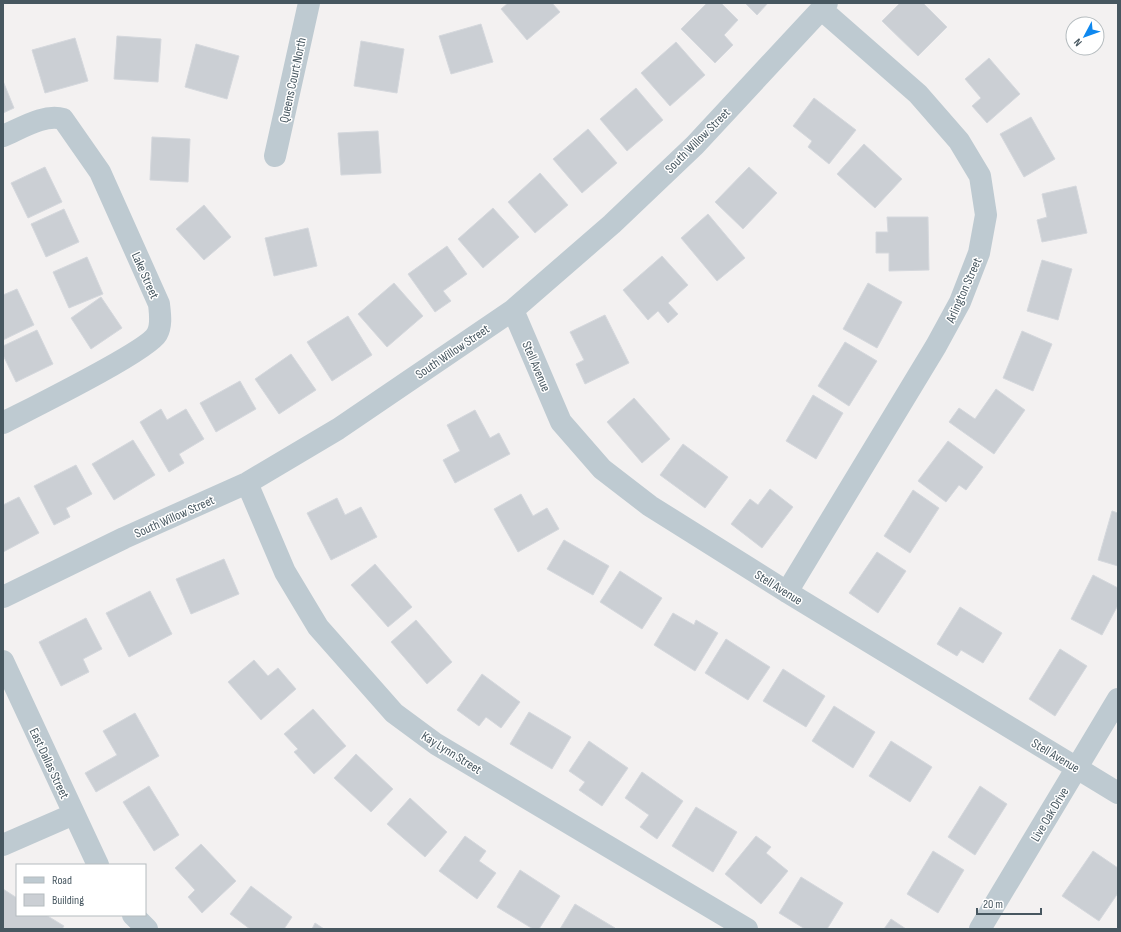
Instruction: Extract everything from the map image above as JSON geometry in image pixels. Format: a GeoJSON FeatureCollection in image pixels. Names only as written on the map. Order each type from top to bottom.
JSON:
{"type":"FeatureCollection","features":[{"type":"Feature","properties":{"kind":"street","name":"Queens Court North"},"geometry":{"type":"LineString","coordinates":[[275,156],[309,3]]}},
{"type":"Feature","properties":{"kind":"street","name":"South Willow Street"},"geometry":{"type":"LineString","coordinates":[[3,597],[124,538],[247,483],[338,429],[513,310],[612,224],[695,145],[824,6]]}},
{"type":"Feature","properties":{"kind":"street","name":"Arlington Street"},"geometry":{"type":"LineString","coordinates":[[788,592],[936,346],[960,302],[979,252],[986,215],[980,176],[959,141],[918,94],[824,6]]}},
{"type":"Feature","properties":{"kind":"street","name":"Lake Street"},"geometry":{"type":"LineString","coordinates":[[3,136],[40,121],[56,117],[63,119],[100,172],[159,304],[161,325],[156,336],[134,353],[3,423]]}},
{"type":"Feature","properties":{"kind":"street","name":"Stell Avenue"},"geometry":{"type":"LineString","coordinates":[[513,310],[561,422],[602,469],[650,506],[1118,793]]}},
{"type":"Feature","properties":{"kind":"street","name":"Kay Lynn Street"},"geometry":{"type":"LineString","coordinates":[[247,483],[285,572],[318,626],[394,713],[436,744],[747,929]]}},
{"type":"Feature","properties":{"kind":"street","name":"East Dallas Street"},"geometry":{"type":"LineString","coordinates":[[3,661],[98,864]]}},
{"type":"Feature","properties":{"kind":"street","name":"Live Oak Drive"},"geometry":{"type":"LineString","coordinates":[[980,929],[1118,699]]}},
{"type":"Feature","properties":{"kind":"street"},"geometry":{"type":"LineString","coordinates":[[3,845],[74,814]]}},
{"type":"Feature","properties":{"kind":"street"},"geometry":{"type":"LineString","coordinates":[[134,916],[147,929]]}},
{"type":"Feature","properties":{"kind":"building"},"geometry":{"type":"Polygon","coordinates":[[[508,3],[552,3],[560,12],[527,40],[501,9],[508,3]]]}},
{"type":"Feature","properties":{"kind":"building"},"geometry":{"type":"Polygon","coordinates":[[[707,3],[721,3],[738,20],[724,35],[733,45],[715,63],[681,29],[707,3]]]}},
{"type":"Feature","properties":{"kind":"building"},"geometry":{"type":"Polygon","coordinates":[[[745,3],[768,3],[757,15],[745,3]]]}},
{"type":"Feature","properties":{"kind":"building"},"geometry":{"type":"Polygon","coordinates":[[[900,3],[923,3],[947,27],[918,56],[882,21],[900,3]]]}},
{"type":"Feature","properties":{"kind":"building"},"geometry":{"type":"Polygon","coordinates":[[[481,24],[493,62],[451,74],[439,36],[481,24]]]}},
{"type":"Feature","properties":{"kind":"building"},"geometry":{"type":"Polygon","coordinates":[[[117,36],[161,39],[158,82],[114,79],[117,36]]]}},
{"type":"Feature","properties":{"kind":"building"},"geometry":{"type":"Polygon","coordinates":[[[75,38],[88,81],[45,93],[32,50],[75,38]]]}},
{"type":"Feature","properties":{"kind":"building"},"geometry":{"type":"Polygon","coordinates":[[[361,41],[404,49],[397,93],[354,86],[361,41]]]}},
{"type":"Feature","properties":{"kind":"building"},"geometry":{"type":"Polygon","coordinates":[[[676,42],[705,75],[670,106],[641,73],[676,42]]]}},
{"type":"Feature","properties":{"kind":"building"},"geometry":{"type":"Polygon","coordinates":[[[196,44],[239,56],[227,99],[185,87],[196,44]]]}},
{"type":"Feature","properties":{"kind":"building"},"geometry":{"type":"Polygon","coordinates":[[[989,58],[1020,94],[987,123],[972,106],[981,98],[965,79],[989,58]]]}},
{"type":"Feature","properties":{"kind":"building"},"geometry":{"type":"Polygon","coordinates":[[[3,81],[14,108],[3,113],[3,81]]]}},
{"type":"Feature","properties":{"kind":"building"},"geometry":{"type":"Polygon","coordinates":[[[636,88],[663,120],[627,151],[600,119],[636,88]]]}},
{"type":"Feature","properties":{"kind":"building"},"geometry":{"type":"Polygon","coordinates":[[[814,98],[856,130],[829,164],[808,147],[812,141],[793,126],[814,98]]]}},
{"type":"Feature","properties":{"kind":"building"},"geometry":{"type":"Polygon","coordinates":[[[1031,117],[1055,159],[1024,177],[1000,134],[1031,117]]]}},
{"type":"Feature","properties":{"kind":"building"},"geometry":{"type":"Polygon","coordinates":[[[588,129],[617,163],[582,193],[553,159],[588,129]]]}},
{"type":"Feature","properties":{"kind":"building"},"geometry":{"type":"Polygon","coordinates":[[[378,131],[381,173],[341,175],[338,133],[378,131]]]}},
{"type":"Feature","properties":{"kind":"building"},"geometry":{"type":"Polygon","coordinates":[[[152,137],[190,139],[188,182],[150,180],[152,137]]]}},
{"type":"Feature","properties":{"kind":"building"},"geometry":{"type":"Polygon","coordinates":[[[864,144],[902,179],[875,208],[837,174],[864,144]]]}},
{"type":"Feature","properties":{"kind":"building"},"geometry":{"type":"Polygon","coordinates":[[[45,167],[62,202],[28,218],[11,183],[45,167]]]}},
{"type":"Feature","properties":{"kind":"building"},"geometry":{"type":"Polygon","coordinates":[[[749,167],[777,193],[743,229],[715,202],[749,167]]]}},
{"type":"Feature","properties":{"kind":"building"},"geometry":{"type":"Polygon","coordinates":[[[540,173],[568,205],[535,233],[508,202],[540,173]]]}},
{"type":"Feature","properties":{"kind":"building"},"geometry":{"type":"Polygon","coordinates":[[[1076,186],[1087,233],[1042,242],[1037,220],[1047,217],[1042,194],[1076,186]]]}},
{"type":"Feature","properties":{"kind":"building"},"geometry":{"type":"Polygon","coordinates":[[[204,205],[231,237],[204,260],[176,229],[204,205]]]}},
{"type":"Feature","properties":{"kind":"building"},"geometry":{"type":"Polygon","coordinates":[[[493,208],[519,237],[483,268],[458,239],[493,208]]]}},
{"type":"Feature","properties":{"kind":"building"},"geometry":{"type":"Polygon","coordinates":[[[64,209],[79,242],[46,257],[31,224],[64,209]]]}},
{"type":"Feature","properties":{"kind":"building"},"geometry":{"type":"Polygon","coordinates":[[[708,214],[745,258],[717,281],[681,238],[708,214]]]}},
{"type":"Feature","properties":{"kind":"building"},"geometry":{"type":"Polygon","coordinates":[[[887,217],[928,217],[929,270],[889,271],[889,253],[876,253],[876,232],[888,232],[887,217]]]}},
{"type":"Feature","properties":{"kind":"building"},"geometry":{"type":"Polygon","coordinates":[[[308,228],[317,266],[274,276],[265,238],[308,228]]]}},
{"type":"Feature","properties":{"kind":"building"},"geometry":{"type":"Polygon","coordinates":[[[447,246],[467,274],[443,291],[451,301],[435,312],[408,274],[447,246]]]}},
{"type":"Feature","properties":{"kind":"building"},"geometry":{"type":"Polygon","coordinates":[[[662,256],[688,285],[668,303],[678,314],[668,323],[658,311],[648,320],[623,290],[662,256]]]}},
{"type":"Feature","properties":{"kind":"building"},"geometry":{"type":"Polygon","coordinates":[[[87,257],[103,294],[69,308],[53,272],[87,257]]]}},
{"type":"Feature","properties":{"kind":"building"},"geometry":{"type":"Polygon","coordinates":[[[1042,260],[1072,269],[1058,320],[1027,311],[1042,260]]]}},
{"type":"Feature","properties":{"kind":"building"},"geometry":{"type":"Polygon","coordinates":[[[394,283],[423,316],[387,347],[358,314],[394,283]]]}},
{"type":"Feature","properties":{"kind":"building"},"geometry":{"type":"Polygon","coordinates":[[[868,283],[902,302],[877,348],[843,329],[868,283]]]}},
{"type":"Feature","properties":{"kind":"building"},"geometry":{"type":"Polygon","coordinates":[[[17,289],[34,325],[3,340],[3,295],[17,289]]]}},
{"type":"Feature","properties":{"kind":"building"},"geometry":{"type":"Polygon","coordinates":[[[101,297],[122,328],[91,349],[71,318],[101,297]]]}},
{"type":"Feature","properties":{"kind":"building"},"geometry":{"type":"Polygon","coordinates":[[[605,315],[629,363],[585,384],[576,364],[584,360],[570,332],[605,315]]]}},
{"type":"Feature","properties":{"kind":"building"},"geometry":{"type":"Polygon","coordinates":[[[348,316],[372,355],[332,381],[307,342],[348,316]]]}},
{"type":"Feature","properties":{"kind":"building"},"geometry":{"type":"Polygon","coordinates":[[[37,330],[53,364],[16,382],[3,355],[3,346],[37,330]]]}},
{"type":"Feature","properties":{"kind":"building"},"geometry":{"type":"Polygon","coordinates":[[[1022,331],[1052,344],[1033,391],[1003,378],[1022,331]]]}},
{"type":"Feature","properties":{"kind":"building"},"geometry":{"type":"Polygon","coordinates":[[[845,342],[877,361],[849,406],[818,386],[845,342]]]}},
{"type":"Feature","properties":{"kind":"building"},"geometry":{"type":"Polygon","coordinates":[[[291,354],[316,390],[279,414],[255,379],[291,354]]]}},
{"type":"Feature","properties":{"kind":"building"},"geometry":{"type":"Polygon","coordinates":[[[240,381],[256,409],[216,432],[200,403],[240,381]]]}},
{"type":"Feature","properties":{"kind":"building"},"geometry":{"type":"Polygon","coordinates":[[[996,389],[1025,410],[994,454],[949,422],[959,408],[975,419],[996,389]]]}},
{"type":"Feature","properties":{"kind":"building"},"geometry":{"type":"Polygon","coordinates":[[[813,395],[843,413],[816,459],[786,441],[813,395]]]}},
{"type":"Feature","properties":{"kind":"building"},"geometry":{"type":"Polygon","coordinates":[[[634,398],[670,439],[642,463],[607,422],[634,398]]]}},
{"type":"Feature","properties":{"kind":"building"},"geometry":{"type":"Polygon","coordinates":[[[161,409],[167,420],[186,409],[204,439],[179,454],[184,463],[169,472],[140,422],[161,409]]]}},
{"type":"Feature","properties":{"kind":"building"},"geometry":{"type":"Polygon","coordinates":[[[475,410],[490,438],[499,433],[510,454],[455,483],[443,460],[460,451],[447,425],[475,410]]]}},
{"type":"Feature","properties":{"kind":"building"},"geometry":{"type":"Polygon","coordinates":[[[133,440],[155,475],[114,500],[92,464],[133,440]]]}},
{"type":"Feature","properties":{"kind":"building"},"geometry":{"type":"Polygon","coordinates":[[[948,441],[983,467],[966,490],[959,485],[946,502],[918,481],[948,441]]]}},
{"type":"Feature","properties":{"kind":"building"},"geometry":{"type":"Polygon","coordinates":[[[683,444],[728,477],[705,508],[660,475],[683,444]]]}},
{"type":"Feature","properties":{"kind":"building"},"geometry":{"type":"Polygon","coordinates":[[[76,465],[92,494],[66,508],[70,517],[54,525],[34,486],[76,465]]]}},
{"type":"Feature","properties":{"kind":"building"},"geometry":{"type":"Polygon","coordinates":[[[770,489],[793,507],[762,548],[731,524],[750,499],[758,505],[770,489]]]}},
{"type":"Feature","properties":{"kind":"building"},"geometry":{"type":"Polygon","coordinates":[[[913,490],[939,508],[910,553],[884,536],[913,490]]]}},
{"type":"Feature","properties":{"kind":"building"},"geometry":{"type":"Polygon","coordinates":[[[521,494],[533,516],[547,508],[559,529],[518,552],[494,509],[521,494]]]}},
{"type":"Feature","properties":{"kind":"building"},"geometry":{"type":"Polygon","coordinates":[[[19,497],[39,533],[3,552],[3,505],[19,497]]]}},
{"type":"Feature","properties":{"kind":"building"},"geometry":{"type":"Polygon","coordinates":[[[337,498],[345,515],[361,507],[377,537],[331,560],[307,513],[337,498]]]}},
{"type":"Feature","properties":{"kind":"building"},"geometry":{"type":"Polygon","coordinates":[[[1112,511],[1118,513],[1118,566],[1098,560],[1112,511]]]}},
{"type":"Feature","properties":{"kind":"building"},"geometry":{"type":"Polygon","coordinates":[[[564,540],[609,566],[593,595],[547,569],[564,540]]]}},
{"type":"Feature","properties":{"kind":"building"},"geometry":{"type":"Polygon","coordinates":[[[877,552],[906,571],[878,613],[849,593],[877,552]]]}},
{"type":"Feature","properties":{"kind":"building"},"geometry":{"type":"Polygon","coordinates":[[[224,559],[239,594],[191,614],[176,579],[224,559]]]}},
{"type":"Feature","properties":{"kind":"building"},"geometry":{"type":"Polygon","coordinates":[[[375,564],[412,607],[388,627],[351,585],[375,564]]]}},
{"type":"Feature","properties":{"kind":"building"},"geometry":{"type":"Polygon","coordinates":[[[620,571],[662,598],[642,629],[600,602],[620,571]]]}},
{"type":"Feature","properties":{"kind":"building"},"geometry":{"type":"Polygon","coordinates":[[[1093,575],[1118,588],[1118,605],[1102,635],[1071,619],[1093,575]]]}},
{"type":"Feature","properties":{"kind":"building"},"geometry":{"type":"Polygon","coordinates":[[[150,591],[172,634],[129,657],[106,613],[150,591]]]}},
{"type":"Feature","properties":{"kind":"building"},"geometry":{"type":"Polygon","coordinates":[[[960,607],[1002,633],[983,663],[961,650],[957,656],[937,644],[960,607]]]}},
{"type":"Feature","properties":{"kind":"building"},"geometry":{"type":"Polygon","coordinates":[[[673,613],[694,625],[696,620],[718,633],[695,671],[654,645],[673,613]]]}},
{"type":"Feature","properties":{"kind":"building"},"geometry":{"type":"Polygon","coordinates":[[[86,618],[102,649],[83,659],[89,672],[61,686],[39,642],[86,618]]]}},
{"type":"Feature","properties":{"kind":"building"},"geometry":{"type":"Polygon","coordinates":[[[416,620],[452,662],[427,684],[391,642],[416,620]]]}},
{"type":"Feature","properties":{"kind":"building"},"geometry":{"type":"Polygon","coordinates":[[[726,639],[770,667],[748,700],[705,673],[726,639]]]}},
{"type":"Feature","properties":{"kind":"building"},"geometry":{"type":"Polygon","coordinates":[[[1060,649],[1087,666],[1055,716],[1029,699],[1060,649]]]}},
{"type":"Feature","properties":{"kind":"building"},"geometry":{"type":"Polygon","coordinates":[[[254,660],[268,676],[278,668],[296,689],[261,720],[228,682],[254,660]]]}},
{"type":"Feature","properties":{"kind":"building"},"geometry":{"type":"Polygon","coordinates":[[[783,669],[825,696],[806,727],[763,701],[783,669]]]}},
{"type":"Feature","properties":{"kind":"building"},"geometry":{"type":"Polygon","coordinates":[[[482,674],[520,702],[501,728],[486,717],[479,726],[457,710],[482,674]]]}},
{"type":"Feature","properties":{"kind":"building"},"geometry":{"type":"Polygon","coordinates":[[[834,706],[875,732],[853,768],[812,741],[834,706]]]}},
{"type":"Feature","properties":{"kind":"building"},"geometry":{"type":"Polygon","coordinates":[[[313,709],[346,746],[314,774],[294,752],[298,749],[284,734],[313,709]]]}},
{"type":"Feature","properties":{"kind":"building"},"geometry":{"type":"Polygon","coordinates":[[[529,712],[571,737],[552,769],[510,744],[529,712]]]}},
{"type":"Feature","properties":{"kind":"building"},"geometry":{"type":"Polygon","coordinates":[[[135,713],[159,756],[96,792],[85,773],[117,755],[103,731],[135,713]]]}},
{"type":"Feature","properties":{"kind":"building"},"geometry":{"type":"Polygon","coordinates":[[[589,741],[628,768],[602,806],[579,790],[585,782],[569,771],[589,741]]]}},
{"type":"Feature","properties":{"kind":"building"},"geometry":{"type":"Polygon","coordinates":[[[891,741],[932,767],[910,802],[869,776],[891,741]]]}},
{"type":"Feature","properties":{"kind":"building"},"geometry":{"type":"Polygon","coordinates":[[[356,754],[393,789],[371,812],[334,778],[356,754]]]}},
{"type":"Feature","properties":{"kind":"building"},"geometry":{"type":"Polygon","coordinates":[[[642,772],[683,801],[657,839],[640,827],[649,815],[625,798],[642,772]]]}},
{"type":"Feature","properties":{"kind":"building"},"geometry":{"type":"Polygon","coordinates":[[[149,786],[179,835],[154,851],[123,802],[149,786]]]}},
{"type":"Feature","properties":{"kind":"building"},"geometry":{"type":"Polygon","coordinates":[[[980,786],[1007,804],[975,855],[948,837],[980,786]]]}},
{"type":"Feature","properties":{"kind":"building"},"geometry":{"type":"Polygon","coordinates":[[[410,798],[447,832],[425,857],[387,824],[410,798]]]}},
{"type":"Feature","properties":{"kind":"building"},"geometry":{"type":"Polygon","coordinates":[[[696,807],[737,832],[713,872],[672,846],[696,807]]]}},
{"type":"Feature","properties":{"kind":"building"},"geometry":{"type":"Polygon","coordinates":[[[465,836],[486,851],[479,861],[496,873],[477,899],[439,871],[465,836]]]}},
{"type":"Feature","properties":{"kind":"building"},"geometry":{"type":"Polygon","coordinates":[[[756,836],[771,847],[766,853],[788,871],[761,904],[725,874],[756,836]]]}},
{"type":"Feature","properties":{"kind":"building"},"geometry":{"type":"Polygon","coordinates":[[[201,844],[236,881],[202,913],[188,897],[195,890],[175,868],[201,844]]]}},
{"type":"Feature","properties":{"kind":"building"},"geometry":{"type":"Polygon","coordinates":[[[933,851],[964,870],[938,913],[907,894],[933,851]]]}},
{"type":"Feature","properties":{"kind":"building"},"geometry":{"type":"Polygon","coordinates":[[[1093,851],[1118,868],[1118,893],[1099,921],[1062,896],[1093,851]]]}},
{"type":"Feature","properties":{"kind":"building"},"geometry":{"type":"Polygon","coordinates":[[[520,870],[560,896],[539,929],[533,929],[497,907],[520,870]]]}},
{"type":"Feature","properties":{"kind":"building"},"geometry":{"type":"Polygon","coordinates":[[[801,877],[843,903],[827,929],[805,929],[779,913],[801,877]]]}},
{"type":"Feature","properties":{"kind":"building"},"geometry":{"type":"Polygon","coordinates":[[[251,886],[292,917],[284,929],[250,929],[230,914],[251,886]]]}},
{"type":"Feature","properties":{"kind":"building"},"geometry":{"type":"Polygon","coordinates":[[[3,889],[16,897],[16,916],[48,916],[64,926],[62,929],[3,929],[3,889]]]}},
{"type":"Feature","properties":{"kind":"building"},"geometry":{"type":"Polygon","coordinates":[[[575,904],[615,928],[615,929],[560,929],[575,904]]]}},
{"type":"Feature","properties":{"kind":"building"},"geometry":{"type":"Polygon","coordinates":[[[891,919],[906,929],[884,929],[891,919]]]}},
{"type":"Feature","properties":{"kind":"building"},"geometry":{"type":"Polygon","coordinates":[[[315,923],[324,929],[312,929],[315,923]]]}}]}
